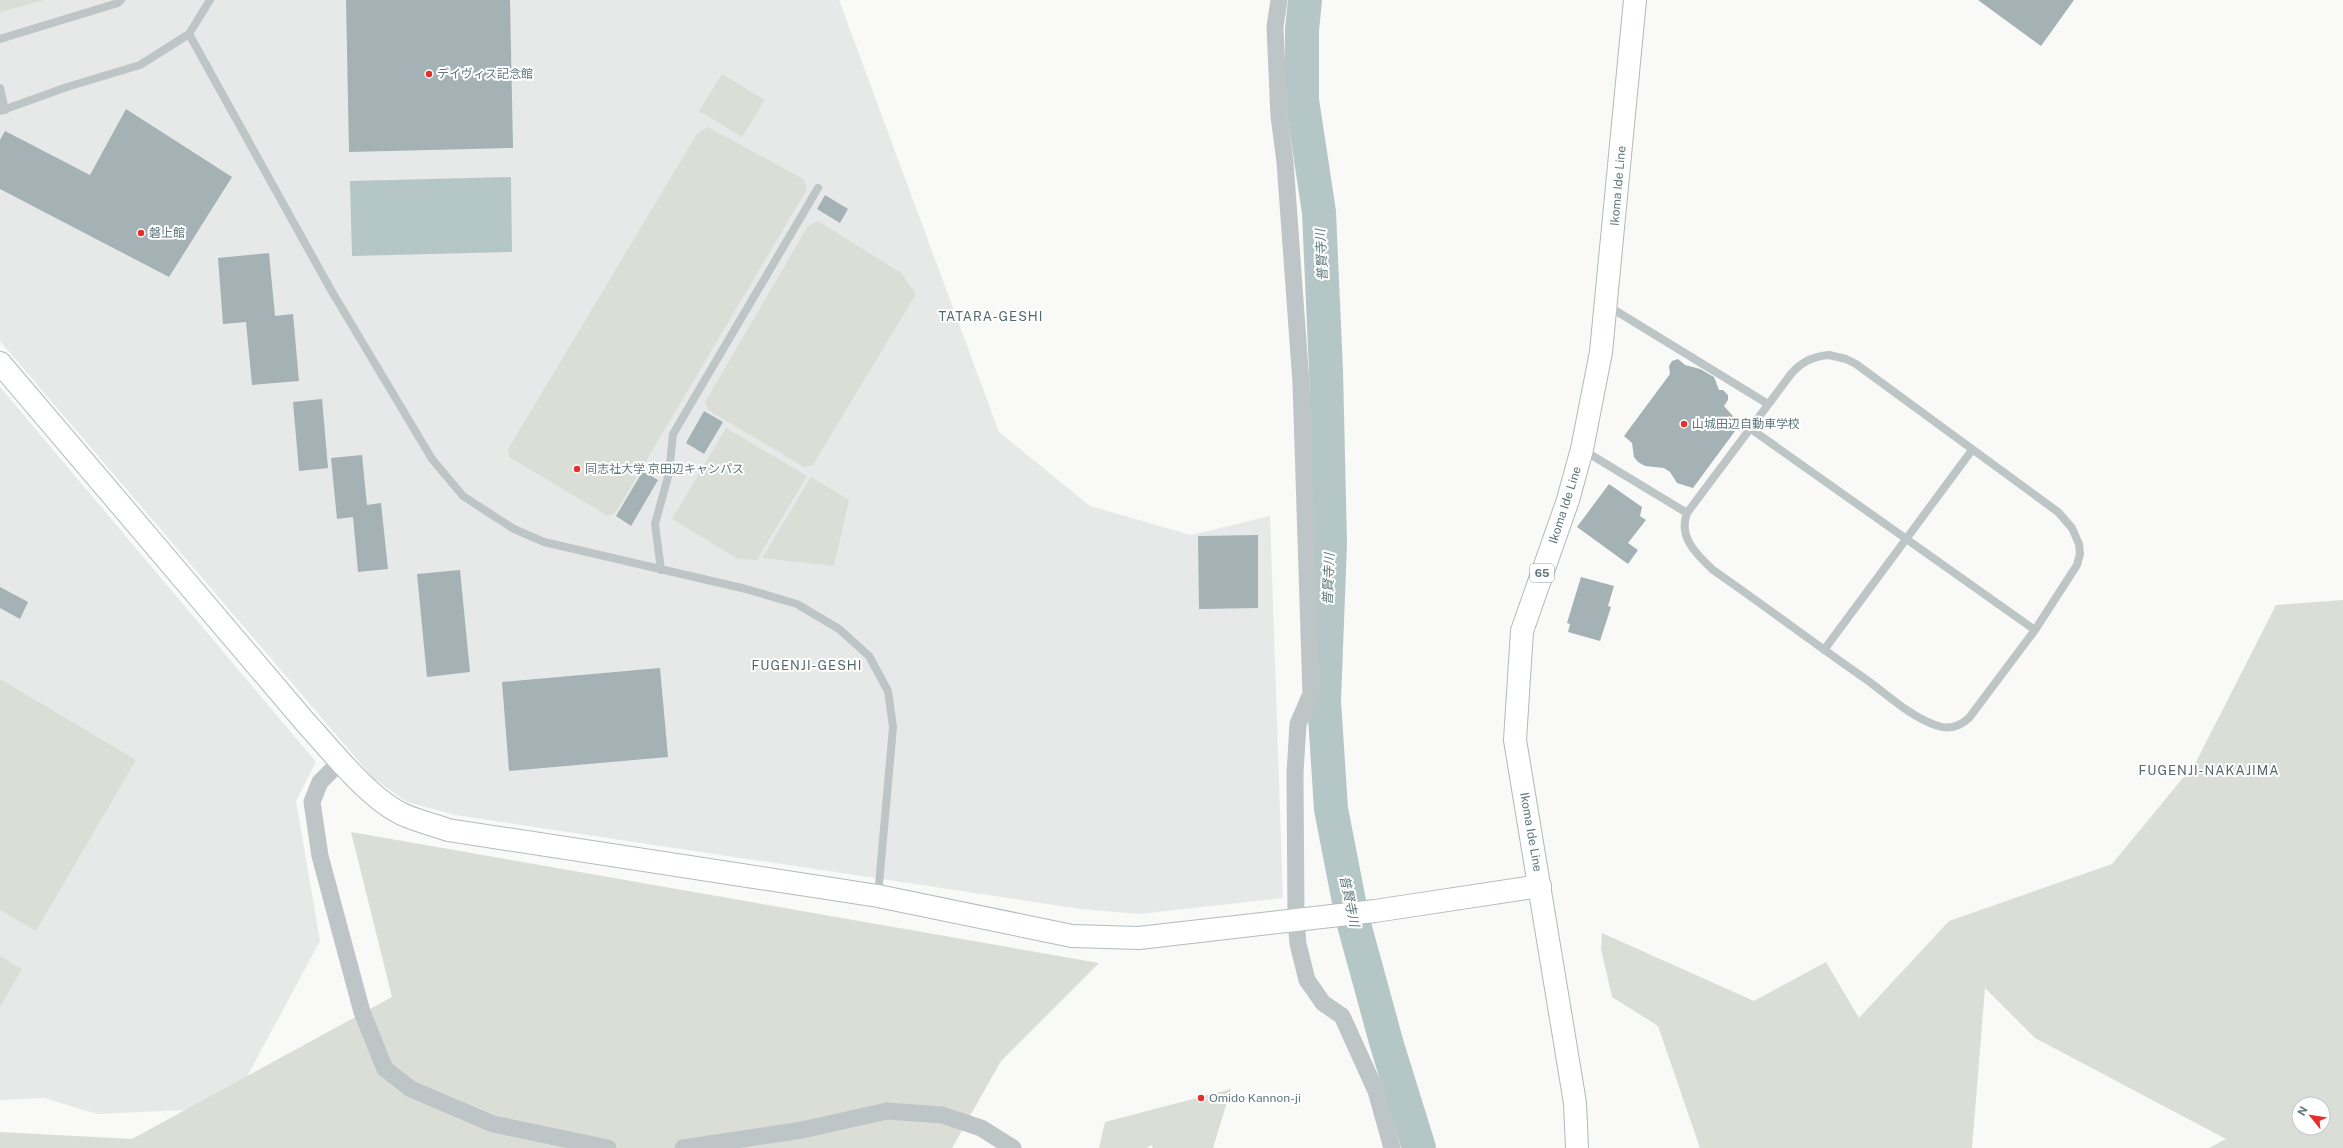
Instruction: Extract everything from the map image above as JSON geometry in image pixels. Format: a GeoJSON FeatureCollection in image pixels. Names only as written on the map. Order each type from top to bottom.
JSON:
{"type":"FeatureCollection","features":[{"type":"Feature","properties":{"kind":"street"},"geometry":{"type":"LineString","coordinates":[[1279,0],[1275,27],[1279,116],[1285,162],[1301,383],[1311,694],[1298,724],[1295,773],[1303,919],[1298,944],[1307,980],[1322,1003],[1342,1016],[1376,1091],[1392,1148]]}},
{"type":"Feature","properties":{"kind":"street","name":"Ikoma Ide Line"},"geometry":{"type":"LineString","coordinates":[[1577,1148],[1575,1103],[1515,740],[1522,631],[1568,500],[1582,449],[1601,352],[1607,305],[1635,0]]}},
{"type":"Feature","properties":{"kind":"street"},"geometry":{"type":"LineString","coordinates":[[0,363],[306,723],[341,761],[371,792],[403,814],[448,830],[878,896],[1072,936],[1139,938],[1375,911],[1540,886]]}},
{"type":"Feature","properties":{"kind":"street"},"geometry":{"type":"LineString","coordinates":[[341,761],[320,782],[312,802],[319,848],[362,1012],[385,1069],[411,1089],[493,1124],[608,1148]]}},
{"type":"Feature","properties":{"kind":"street"},"geometry":{"type":"LineString","coordinates":[[683,1148],[802,1130],[887,1110],[942,1115],[981,1128],[1013,1148]]}},
{"type":"Feature","properties":{"kind":"lane"},"geometry":{"type":"LineString","coordinates":[[0,39],[42,28],[118,3],[121,0]]}},
{"type":"Feature","properties":{"kind":"lane"},"geometry":{"type":"LineString","coordinates":[[0,88],[2,110],[68,87],[140,65],[189,34],[210,0]]}},
{"type":"Feature","properties":{"kind":"lane"},"geometry":{"type":"LineString","coordinates":[[189,34],[331,290],[432,459],[463,496],[508,525],[544,542],[746,589],[797,604],[839,629],[869,656],[888,691],[893,727],[878,896]]}},
{"type":"Feature","properties":{"kind":"lane"},"geometry":{"type":"LineString","coordinates":[[661,570],[655,524],[669,474],[673,434],[818,188]]}},
{"type":"Feature","properties":{"kind":"lane"},"geometry":{"type":"LineString","coordinates":[[1607,305],[1768,404]]}},
{"type":"Feature","properties":{"kind":"lane"},"geometry":{"type":"LineString","coordinates":[[1819,356],[1838,356],[1856,364],[2058,512],[2072,528],[2079,544],[2080,554],[2077,565],[2035,630],[1969,718],[1962,724],[1947,728],[1930,723],[1911,712],[1704,562],[1686,539],[1683,531],[1683,522],[1687,513],[1751,429],[1796,367],[1819,356]]}},
{"type":"Feature","properties":{"kind":"lane"},"geometry":{"type":"LineString","coordinates":[[1751,429],[2035,630]]}},
{"type":"Feature","properties":{"kind":"lane"},"geometry":{"type":"LineString","coordinates":[[1582,449],[1687,513]]}},
{"type":"Feature","properties":{"kind":"lane"},"geometry":{"type":"LineString","coordinates":[[1824,650],[1972,450]]}},
{"type":"Feature","properties":{"kind":"shaded area","name":"同志社大学 京田辺キャンパス"},"geometry":{"type":"Polygon","coordinates":[[[0,0],[839,0],[999,432],[1090,506],[1191,535],[1270,516],[1283,898],[1139,914],[1081,909],[455,815],[407,802],[373,778],[0,341],[0,0]]]}},
{"type":"Feature","properties":{"kind":"shaded area"},"geometry":{"type":"Polygon","coordinates":[[[0,0],[45,0],[0,12],[0,0]]]}},
{"type":"Feature","properties":{"kind":"shaded area"},"geometry":{"type":"Polygon","coordinates":[[[722,74],[765,100],[742,137],[699,111],[722,74]]]}},
{"type":"Feature","properties":{"kind":"shaded area"},"geometry":{"type":"Polygon","coordinates":[[[708,127],[803,179],[807,189],[616,512],[608,516],[509,457],[508,449],[697,134],[708,127]]]}},
{"type":"Feature","properties":{"kind":"shaded area"},"geometry":{"type":"Polygon","coordinates":[[[511,177],[512,252],[352,256],[350,181],[511,177]]]}},
{"type":"Feature","properties":{"kind":"shaded area"},"geometry":{"type":"Polygon","coordinates":[[[818,221],[901,273],[916,294],[813,465],[804,467],[708,410],[705,402],[808,226],[818,221]]]}},
{"type":"Feature","properties":{"kind":"shaded area"},"geometry":{"type":"Polygon","coordinates":[[[0,387],[316,762],[296,801],[320,941],[230,1108],[97,1114],[44,1098],[0,1100],[0,387]]]}},
{"type":"Feature","properties":{"kind":"shaded area"},"geometry":{"type":"Polygon","coordinates":[[[726,428],[807,476],[757,560],[738,559],[672,519],[726,428]]]}},
{"type":"Feature","properties":{"kind":"shaded area"},"geometry":{"type":"Polygon","coordinates":[[[811,477],[849,500],[834,566],[762,558],[811,477]]]}},
{"type":"Feature","properties":{"kind":"shaded area"},"geometry":{"type":"Polygon","coordinates":[[[2343,600],[2343,1148],[2209,1148],[2226,1139],[2035,1038],[1985,988],[1972,1148],[1700,1148],[1658,1026],[1612,997],[1601,949],[1602,933],[1754,1001],[1826,962],[1859,1018],[1949,921],[2112,864],[2196,762],[2276,605],[2343,600]]]}},
{"type":"Feature","properties":{"kind":"shaded area"},"geometry":{"type":"Polygon","coordinates":[[[0,679],[136,760],[36,931],[0,910],[0,679]]]}},
{"type":"Feature","properties":{"kind":"shaded area"},"geometry":{"type":"Polygon","coordinates":[[[351,832],[1099,963],[1001,1061],[952,1148],[0,1148],[0,1132],[132,1139],[392,997],[351,832]]]}},
{"type":"Feature","properties":{"kind":"shaded area"},"geometry":{"type":"Polygon","coordinates":[[[0,956],[22,969],[0,1007],[0,956]]]}},
{"type":"Feature","properties":{"kind":"shaded area","name":"Omido Kannon-ji"},"geometry":{"type":"Polygon","coordinates":[[[1231,1089],[1213,1148],[1153,1148],[1151,1145],[1147,1148],[1099,1148],[1105,1122],[1231,1089]]]}},
{"type":"Feature","properties":{"kind":"building","name":"デイヴィス記念館"},"geometry":{"type":"Polygon","coordinates":[[[346,0],[510,0],[513,148],[349,152],[346,0]]]}},
{"type":"Feature","properties":{"kind":"building"},"geometry":{"type":"Polygon","coordinates":[[[1978,0],[2074,0],[2041,46],[1978,0]]]}},
{"type":"Feature","properties":{"kind":"building","name":"磐上館"},"geometry":{"type":"Polygon","coordinates":[[[126,109],[232,177],[169,277],[0,189],[0,140],[5,131],[90,175],[126,109]]]}},
{"type":"Feature","properties":{"kind":"building"},"geometry":{"type":"Polygon","coordinates":[[[825,195],[848,209],[840,223],[817,209],[825,195]]]}},
{"type":"Feature","properties":{"kind":"building"},"geometry":{"type":"Polygon","coordinates":[[[269,253],[275,316],[293,314],[299,381],[252,385],[246,322],[223,324],[218,258],[269,253]]]}},
{"type":"Feature","properties":{"kind":"building","name":"山城田辺自動車学校"},"geometry":{"type":"Polygon","coordinates":[[[1678,359],[1685,365],[1700,369],[1714,377],[1719,390],[1723,390],[1728,395],[1728,400],[1724,406],[1733,416],[1732,422],[1738,427],[1693,488],[1677,483],[1670,472],[1664,468],[1645,466],[1638,462],[1634,457],[1632,443],[1624,436],[1670,374],[1669,366],[1672,361],[1678,359]]]}},
{"type":"Feature","properties":{"kind":"building"},"geometry":{"type":"Polygon","coordinates":[[[322,399],[328,468],[299,471],[293,402],[322,399]]]}},
{"type":"Feature","properties":{"kind":"building"},"geometry":{"type":"Polygon","coordinates":[[[704,411],[723,422],[704,454],[686,443],[704,411]]]}},
{"type":"Feature","properties":{"kind":"building"},"geometry":{"type":"Polygon","coordinates":[[[362,455],[367,505],[381,503],[388,569],[358,572],[353,517],[337,519],[331,458],[362,455]]]}},
{"type":"Feature","properties":{"kind":"building"},"geometry":{"type":"Polygon","coordinates":[[[643,471],[658,480],[631,526],[616,516],[643,471]]]}},
{"type":"Feature","properties":{"kind":"building"},"geometry":{"type":"Polygon","coordinates":[[[1609,484],[1642,507],[1640,516],[1646,520],[1628,543],[1638,550],[1628,564],[1577,527],[1609,484]]]}},
{"type":"Feature","properties":{"kind":"building"},"geometry":{"type":"Polygon","coordinates":[[[1258,535],[1258,608],[1199,609],[1198,536],[1258,535]]]}},
{"type":"Feature","properties":{"kind":"building"},"geometry":{"type":"Polygon","coordinates":[[[460,570],[470,672],[427,677],[417,574],[460,570]]]}},
{"type":"Feature","properties":{"kind":"building"},"geometry":{"type":"Polygon","coordinates":[[[1581,577],[1614,586],[1608,606],[1611,607],[1600,641],[1568,632],[1570,624],[1567,623],[1581,577]]]}},
{"type":"Feature","properties":{"kind":"building"},"geometry":{"type":"Polygon","coordinates":[[[0,587],[28,602],[20,619],[0,608],[0,587]]]}},
{"type":"Feature","properties":{"kind":"building"},"geometry":{"type":"Polygon","coordinates":[[[660,668],[668,757],[509,771],[502,682],[660,668]]]}},
{"type":"Feature","properties":{"kind":"waterway","name":"普賢寺川"},"geometry":{"type":"LineString","coordinates":[[1305,0],[1302,30],[1302,100],[1319,212],[1326,371],[1330,543],[1324,701],[1331,809],[1352,917],[1387,1045],[1419,1148]]}},
{"type":"Feature","properties":{"kind":"place","name":"デイヴィス記念館"},"geometry":{"type":"Point","coordinates":[429,74]}},
{"type":"Feature","properties":{"kind":"place","name":"磐上館"},"geometry":{"type":"Point","coordinates":[141,233]}},
{"type":"Feature","properties":{"kind":"place","name":"山城田辺自動車学校"},"geometry":{"type":"Point","coordinates":[1684,424]}},
{"type":"Feature","properties":{"kind":"place","name":"同志社大学 京田辺キャンパス"},"geometry":{"type":"Point","coordinates":[577,469]}},
{"type":"Feature","properties":{"kind":"place","name":"Omido Kannon-ji"},"geometry":{"type":"Point","coordinates":[1201,1098]}},
{"type":"Feature","properties":{"kind":"district","name":"TATARA-GESHI"},"geometry":{"type":"Point","coordinates":[991,316]}},
{"type":"Feature","properties":{"kind":"district","name":"FUGENJI-GESHI"},"geometry":{"type":"Point","coordinates":[807,665]}},
{"type":"Feature","properties":{"kind":"district","name":"FUGENJI-NAKAJIMA"},"geometry":{"type":"Point","coordinates":[2209,770]}}]}
